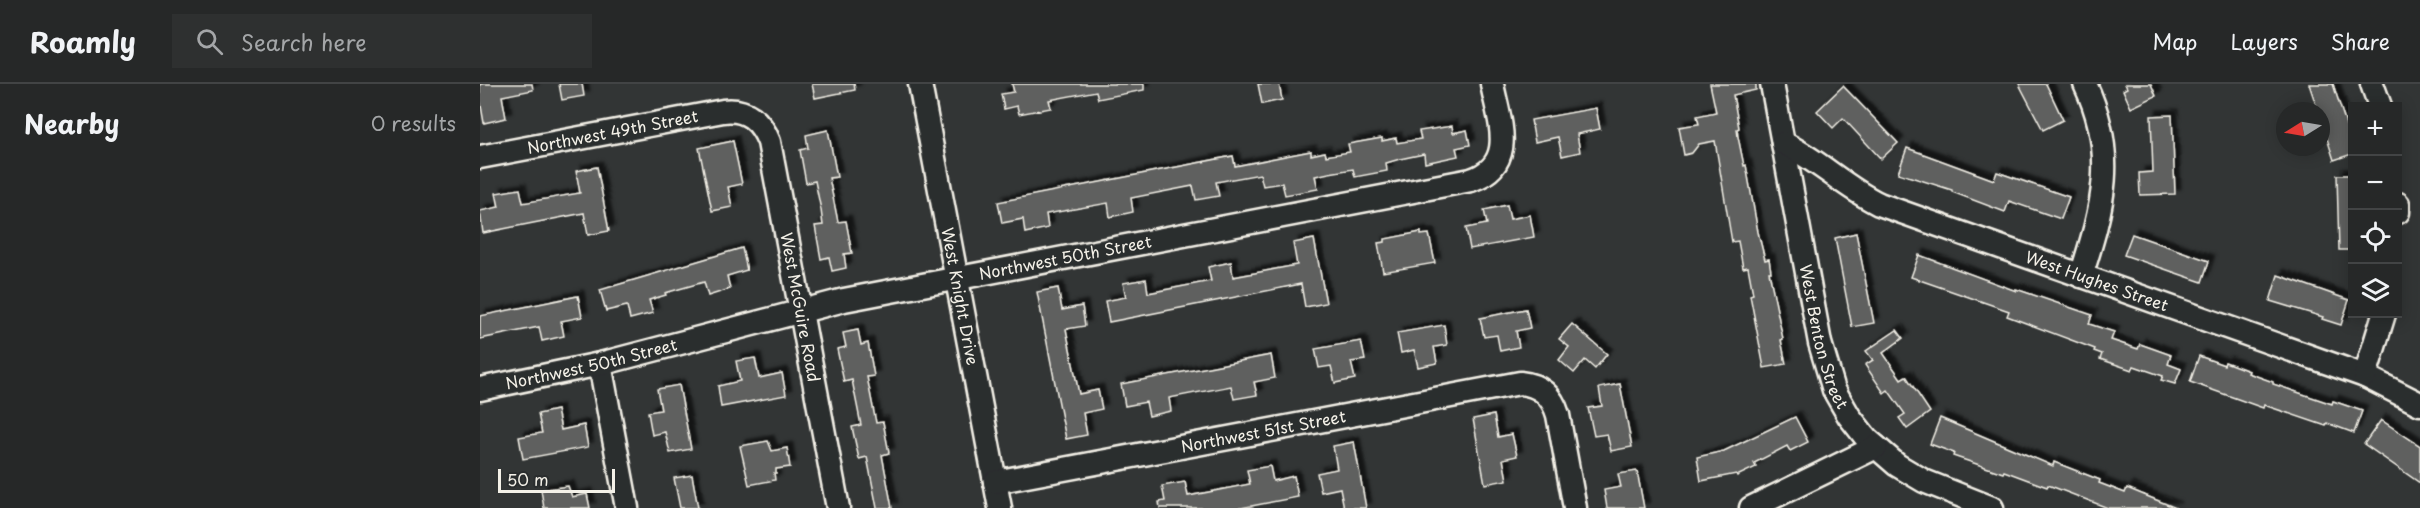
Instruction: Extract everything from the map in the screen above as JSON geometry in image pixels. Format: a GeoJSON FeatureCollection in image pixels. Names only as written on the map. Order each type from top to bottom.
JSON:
{"type":"FeatureCollection","features":[{"type":"Feature","properties":{"kind":"street","name":"West Knight Drive"},"geometry":{"type":"LineString","coordinates":[[921,84],[1000,508]]}},
{"type":"Feature","properties":{"kind":"street","name":"Northwest 50th Street"},"geometry":{"type":"LineString","coordinates":[[480,389],[600,364],[801,310],[1471,180],[1490,170],[1501,152],[1502,134],[1492,84]]}},
{"type":"Feature","properties":{"kind":"street","name":"West Benton Street"},"geometry":{"type":"LineString","coordinates":[[1772,84],[1826,367],[1834,390],[1849,416],[1876,447],[1897,465],[1924,482],[1992,508]]}},
{"type":"Feature","properties":{"kind":"street"},"geometry":{"type":"LineString","coordinates":[[2081,276],[2098,221],[2104,177],[2100,124],[2085,84]]}},
{"type":"Feature","properties":{"kind":"street"},"geometry":{"type":"LineString","coordinates":[[2372,84],[2379,102]]}},
{"type":"Feature","properties":{"kind":"street","name":"Northwest 49th Street"},"geometry":{"type":"LineString","coordinates":[[480,157],[723,111],[746,113]]}},
{"type":"Feature","properties":{"kind":"street","name":"West McGuire Road"},"geometry":{"type":"LineString","coordinates":[[746,113],[761,124],[769,142],[838,508]]}},
{"type":"Feature","properties":{"kind":"street","name":"West Hughes Street"},"geometry":{"type":"LineString","coordinates":[[1783,143],[1814,160],[1856,192],[1878,204],[2365,376],[2420,404]]}},
{"type":"Feature","properties":{"kind":"street"},"geometry":{"type":"LineString","coordinates":[[2365,376],[2383,318]]}},
{"type":"Feature","properties":{"kind":"street"},"geometry":{"type":"LineString","coordinates":[[600,364],[627,508]]}},
{"type":"Feature","properties":{"kind":"street","name":"Northwest 51st Street"},"geometry":{"type":"LineString","coordinates":[[995,482],[1512,384],[1532,385],[1550,397],[1556,409],[1575,508]]}},
{"type":"Feature","properties":{"kind":"street"},"geometry":{"type":"LineString","coordinates":[[1751,508],[1876,447]]}},
{"type":"Feature","properties":{"kind":"building"},"geometry":{"type":"Polygon","coordinates":[[[480,84],[532,84],[533,90],[502,96],[506,118],[484,123],[480,84]]]}},
{"type":"Feature","properties":{"kind":"building"},"geometry":{"type":"Polygon","coordinates":[[[559,84],[582,84],[584,96],[562,100],[559,84]]]}},
{"type":"Feature","properties":{"kind":"building"},"geometry":{"type":"Polygon","coordinates":[[[812,84],[854,84],[855,90],[815,98],[812,84]]]}},
{"type":"Feature","properties":{"kind":"building"},"geometry":{"type":"Polygon","coordinates":[[[1012,84],[1144,84],[1144,90],[1098,99],[1096,91],[1049,100],[1051,108],[1019,114],[1017,106],[1004,109],[1001,94],[1014,92],[1012,84]]]}},
{"type":"Feature","properties":{"kind":"building"},"geometry":{"type":"Polygon","coordinates":[[[1258,84],[1279,84],[1282,100],[1262,104],[1258,84]]]}},
{"type":"Feature","properties":{"kind":"building"},"geometry":{"type":"Polygon","coordinates":[[[1710,84],[1756,84],[1756,90],[1733,95],[1739,128],[1737,129],[1738,137],[1744,166],[1746,165],[1758,232],[1765,260],[1769,259],[1771,272],[1769,272],[1786,364],[1764,368],[1750,295],[1753,294],[1748,267],[1743,268],[1738,241],[1732,242],[1715,141],[1699,144],[1692,153],[1684,155],[1679,127],[1699,124],[1697,116],[1716,112],[1710,84]]]}},
{"type":"Feature","properties":{"kind":"building"},"geometry":{"type":"Polygon","coordinates":[[[2019,84],[2046,84],[2063,120],[2043,130],[2019,84]]]}},
{"type":"Feature","properties":{"kind":"building"},"geometry":{"type":"Polygon","coordinates":[[[2125,84],[2151,84],[2156,96],[2131,108],[2123,90],[2127,88],[2125,84]]]}},
{"type":"Feature","properties":{"kind":"building"},"geometry":{"type":"Polygon","coordinates":[[[2309,84],[2333,84],[2348,131],[2348,155],[2334,160],[2330,148],[2330,102],[2315,102],[2309,84]]]}},
{"type":"Feature","properties":{"kind":"building"},"geometry":{"type":"Polygon","coordinates":[[[1843,86],[1898,143],[1881,159],[1843,118],[1833,128],[1817,111],[1843,86]]]}},
{"type":"Feature","properties":{"kind":"building"},"geometry":{"type":"Polygon","coordinates":[[[1596,108],[1600,129],[1577,134],[1580,152],[1562,156],[1558,137],[1535,142],[1531,120],[1596,108]]]}},
{"type":"Feature","properties":{"kind":"building"},"geometry":{"type":"Polygon","coordinates":[[[2172,115],[2175,194],[2140,195],[2139,173],[2153,172],[2151,116],[2172,115]]]}},
{"type":"Feature","properties":{"kind":"building"},"geometry":{"type":"Polygon","coordinates":[[[1452,126],[1453,133],[1467,130],[1470,145],[1456,148],[1458,156],[1425,163],[1424,154],[1386,163],[1387,171],[1355,177],[1353,169],[1315,176],[1318,189],[1285,195],[1282,183],[1263,186],[1260,174],[1216,182],[1219,196],[1196,200],[1193,186],[1131,198],[1133,212],[1110,217],[1108,203],[1046,214],[1048,228],[1025,233],[1023,219],[1002,223],[998,202],[1233,156],[1235,166],[1311,151],[1311,155],[1325,152],[1326,156],[1350,152],[1348,144],[1382,138],[1382,141],[1396,138],[1397,143],[1421,139],[1419,131],[1452,126]]]}},
{"type":"Feature","properties":{"kind":"building"},"geometry":{"type":"Polygon","coordinates":[[[828,130],[837,177],[829,178],[838,222],[846,221],[852,253],[844,254],[846,268],[832,271],[829,257],[821,259],[815,226],[823,225],[821,210],[815,181],[806,183],[800,150],[808,148],[806,135],[828,130]]]}},
{"type":"Feature","properties":{"kind":"building"},"geometry":{"type":"Polygon","coordinates":[[[733,141],[742,184],[728,187],[732,207],[712,211],[699,148],[733,141]]]}},
{"type":"Feature","properties":{"kind":"building"},"geometry":{"type":"Polygon","coordinates":[[[1907,148],[1994,180],[1997,172],[2069,197],[2061,219],[2009,201],[2005,212],[1952,192],[1952,190],[1898,173],[1907,148]]]}},
{"type":"Feature","properties":{"kind":"building"},"geometry":{"type":"Polygon","coordinates":[[[597,167],[609,231],[588,235],[584,213],[483,233],[480,211],[499,207],[496,193],[520,189],[523,203],[580,193],[576,171],[597,167]]]}},
{"type":"Feature","properties":{"kind":"building"},"geometry":{"type":"Polygon","coordinates":[[[2337,175],[2348,175],[2348,250],[2339,250],[2337,175]]]}},
{"type":"Feature","properties":{"kind":"building"},"geometry":{"type":"Polygon","coordinates":[[[1507,205],[1510,219],[1530,215],[1534,237],[1470,249],[1466,228],[1487,224],[1484,210],[1507,205]]]}},
{"type":"Feature","properties":{"kind":"building"},"geometry":{"type":"Polygon","coordinates":[[[1421,232],[1421,235],[1429,234],[1435,263],[1383,272],[1378,243],[1385,242],[1385,239],[1421,232]]]}},
{"type":"Feature","properties":{"kind":"building"},"geometry":{"type":"Polygon","coordinates":[[[1856,233],[1874,323],[1852,327],[1835,238],[1856,233]]]}},
{"type":"Feature","properties":{"kind":"building"},"geometry":{"type":"Polygon","coordinates":[[[2132,234],[2209,261],[2202,282],[2124,255],[2132,234]]]}},
{"type":"Feature","properties":{"kind":"building"},"geometry":{"type":"Polygon","coordinates":[[[1314,239],[1326,303],[1305,307],[1301,284],[1109,322],[1105,301],[1126,297],[1123,283],[1146,279],[1148,293],[1211,281],[1208,267],[1231,262],[1233,277],[1297,265],[1293,243],[1314,239]]]}},
{"type":"Feature","properties":{"kind":"building"},"geometry":{"type":"Polygon","coordinates":[[[742,248],[747,270],[727,276],[730,289],[708,296],[704,282],[665,293],[666,295],[649,300],[653,313],[630,319],[627,306],[606,311],[600,290],[742,248]]]}},
{"type":"Feature","properties":{"kind":"building"},"geometry":{"type":"Polygon","coordinates":[[[1919,255],[2016,291],[2016,289],[2092,315],[2089,324],[2114,332],[2111,340],[2138,349],[2140,344],[2171,355],[2168,364],[2181,369],[2175,384],[2161,380],[2163,376],[2134,366],[2132,370],[2100,359],[2102,354],[2094,351],[2095,349],[2007,316],[2009,311],[1911,277],[1919,255]]]}},
{"type":"Feature","properties":{"kind":"building"},"geometry":{"type":"Polygon","coordinates":[[[2278,275],[2348,300],[2348,303],[2341,325],[2322,319],[2323,317],[2270,301],[2278,275]]]}},
{"type":"Feature","properties":{"kind":"building"},"geometry":{"type":"Polygon","coordinates":[[[1058,288],[1062,310],[1082,306],[1085,326],[1066,329],[1079,394],[1098,390],[1102,409],[1083,413],[1087,435],[1066,439],[1037,292],[1058,288]]]}},
{"type":"Feature","properties":{"kind":"building"},"geometry":{"type":"Polygon","coordinates":[[[578,296],[582,317],[561,321],[564,336],[542,341],[539,327],[480,339],[480,316],[578,296]]]}},
{"type":"Feature","properties":{"kind":"building"},"geometry":{"type":"Polygon","coordinates":[[[1526,309],[1530,328],[1516,331],[1519,347],[1500,351],[1497,335],[1484,337],[1480,318],[1526,309]]]}},
{"type":"Feature","properties":{"kind":"building"},"geometry":{"type":"Polygon","coordinates":[[[1572,324],[1607,354],[1595,369],[1585,360],[1574,373],[1559,360],[1569,347],[1559,339],[1572,324]]]}},
{"type":"Feature","properties":{"kind":"building"},"geometry":{"type":"Polygon","coordinates":[[[1444,325],[1447,345],[1434,347],[1437,363],[1418,367],[1414,350],[1401,353],[1397,333],[1444,325]]]}},
{"type":"Feature","properties":{"kind":"building"},"geometry":{"type":"Polygon","coordinates":[[[858,330],[861,345],[868,343],[874,376],[867,377],[876,423],[883,422],[889,453],[882,455],[892,508],[877,508],[867,457],[859,459],[852,427],[861,425],[852,380],[844,382],[837,349],[846,347],[843,333],[858,330]]]}},
{"type":"Feature","properties":{"kind":"building"},"geometry":{"type":"Polygon","coordinates":[[[1897,330],[1903,338],[1883,353],[1901,379],[1906,376],[1930,412],[1907,429],[1899,418],[1905,414],[1888,390],[1884,393],[1865,365],[1873,360],[1866,351],[1897,330]]]}},
{"type":"Feature","properties":{"kind":"building"},"geometry":{"type":"Polygon","coordinates":[[[1361,341],[1365,360],[1351,362],[1355,379],[1335,383],[1331,366],[1319,368],[1315,349],[1361,341]]]}},
{"type":"Feature","properties":{"kind":"building"},"geometry":{"type":"Polygon","coordinates":[[[1271,355],[1275,378],[1254,382],[1257,395],[1234,399],[1231,386],[1169,398],[1171,411],[1149,416],[1146,402],[1125,406],[1121,384],[1271,355]]]}},
{"type":"Feature","properties":{"kind":"building"},"geometry":{"type":"Polygon","coordinates":[[[2199,356],[2224,365],[2225,362],[2273,382],[2273,384],[2332,404],[2333,401],[2362,411],[2354,433],[2264,405],[2263,408],[2190,382],[2199,356]]]}},
{"type":"Feature","properties":{"kind":"building"},"geometry":{"type":"Polygon","coordinates":[[[755,358],[759,378],[782,373],[786,395],[721,407],[718,386],[740,381],[736,361],[755,358]]]}},
{"type":"Feature","properties":{"kind":"building"},"geometry":{"type":"Polygon","coordinates":[[[1620,384],[1632,447],[1611,451],[1607,434],[1594,436],[1588,408],[1602,406],[1599,388],[1620,384]]]}},
{"type":"Feature","properties":{"kind":"building"},"geometry":{"type":"Polygon","coordinates":[[[679,385],[691,449],[670,453],[665,432],[652,435],[648,412],[661,410],[657,389],[679,385]]]}},
{"type":"Feature","properties":{"kind":"building"},"geometry":{"type":"Polygon","coordinates":[[[557,410],[561,430],[584,425],[588,447],[523,459],[519,437],[542,433],[538,414],[557,410]]]}},
{"type":"Feature","properties":{"kind":"building"},"geometry":{"type":"Polygon","coordinates":[[[1494,415],[1498,437],[1512,434],[1517,456],[1503,459],[1507,480],[1485,484],[1473,419],[1494,415]]]}},
{"type":"Feature","properties":{"kind":"building"},"geometry":{"type":"Polygon","coordinates":[[[1795,417],[1808,442],[1790,451],[1787,446],[1754,463],[1756,467],[1737,476],[1736,474],[1701,481],[1697,457],[1724,451],[1795,417]]]}},
{"type":"Feature","properties":{"kind":"building"},"geometry":{"type":"Polygon","coordinates":[[[1940,418],[2053,466],[2054,462],[2100,480],[2099,483],[2125,493],[2127,488],[2176,508],[2108,508],[2048,485],[2047,487],[1953,456],[1954,453],[1930,444],[1940,418]]]}},
{"type":"Feature","properties":{"kind":"building"},"geometry":{"type":"Polygon","coordinates":[[[2381,420],[2420,446],[2420,483],[2364,444],[2381,420]]]}},
{"type":"Feature","properties":{"kind":"building"},"geometry":{"type":"Polygon","coordinates":[[[768,441],[772,451],[787,448],[790,467],[776,469],[775,480],[749,485],[740,446],[768,441]]]}},
{"type":"Feature","properties":{"kind":"building"},"geometry":{"type":"Polygon","coordinates":[[[1354,442],[1366,508],[1344,508],[1340,488],[1321,492],[1317,473],[1337,469],[1333,446],[1354,442]]]}},
{"type":"Feature","properties":{"kind":"building"},"geometry":{"type":"Polygon","coordinates":[[[1270,466],[1273,481],[1294,476],[1298,497],[1241,508],[1160,508],[1159,502],[1165,501],[1162,486],[1185,482],[1188,496],[1250,484],[1247,470],[1270,466]]]}},
{"type":"Feature","properties":{"kind":"building"},"geometry":{"type":"Polygon","coordinates":[[[1637,471],[1644,508],[1607,508],[1604,490],[1621,487],[1618,474],[1637,471]]]}},
{"type":"Feature","properties":{"kind":"building"},"geometry":{"type":"Polygon","coordinates":[[[692,475],[698,508],[680,508],[674,478],[692,475]]]}},
{"type":"Feature","properties":{"kind":"building"},"geometry":{"type":"Polygon","coordinates":[[[568,486],[572,497],[587,494],[590,508],[544,508],[541,490],[568,486]]]}}]}
